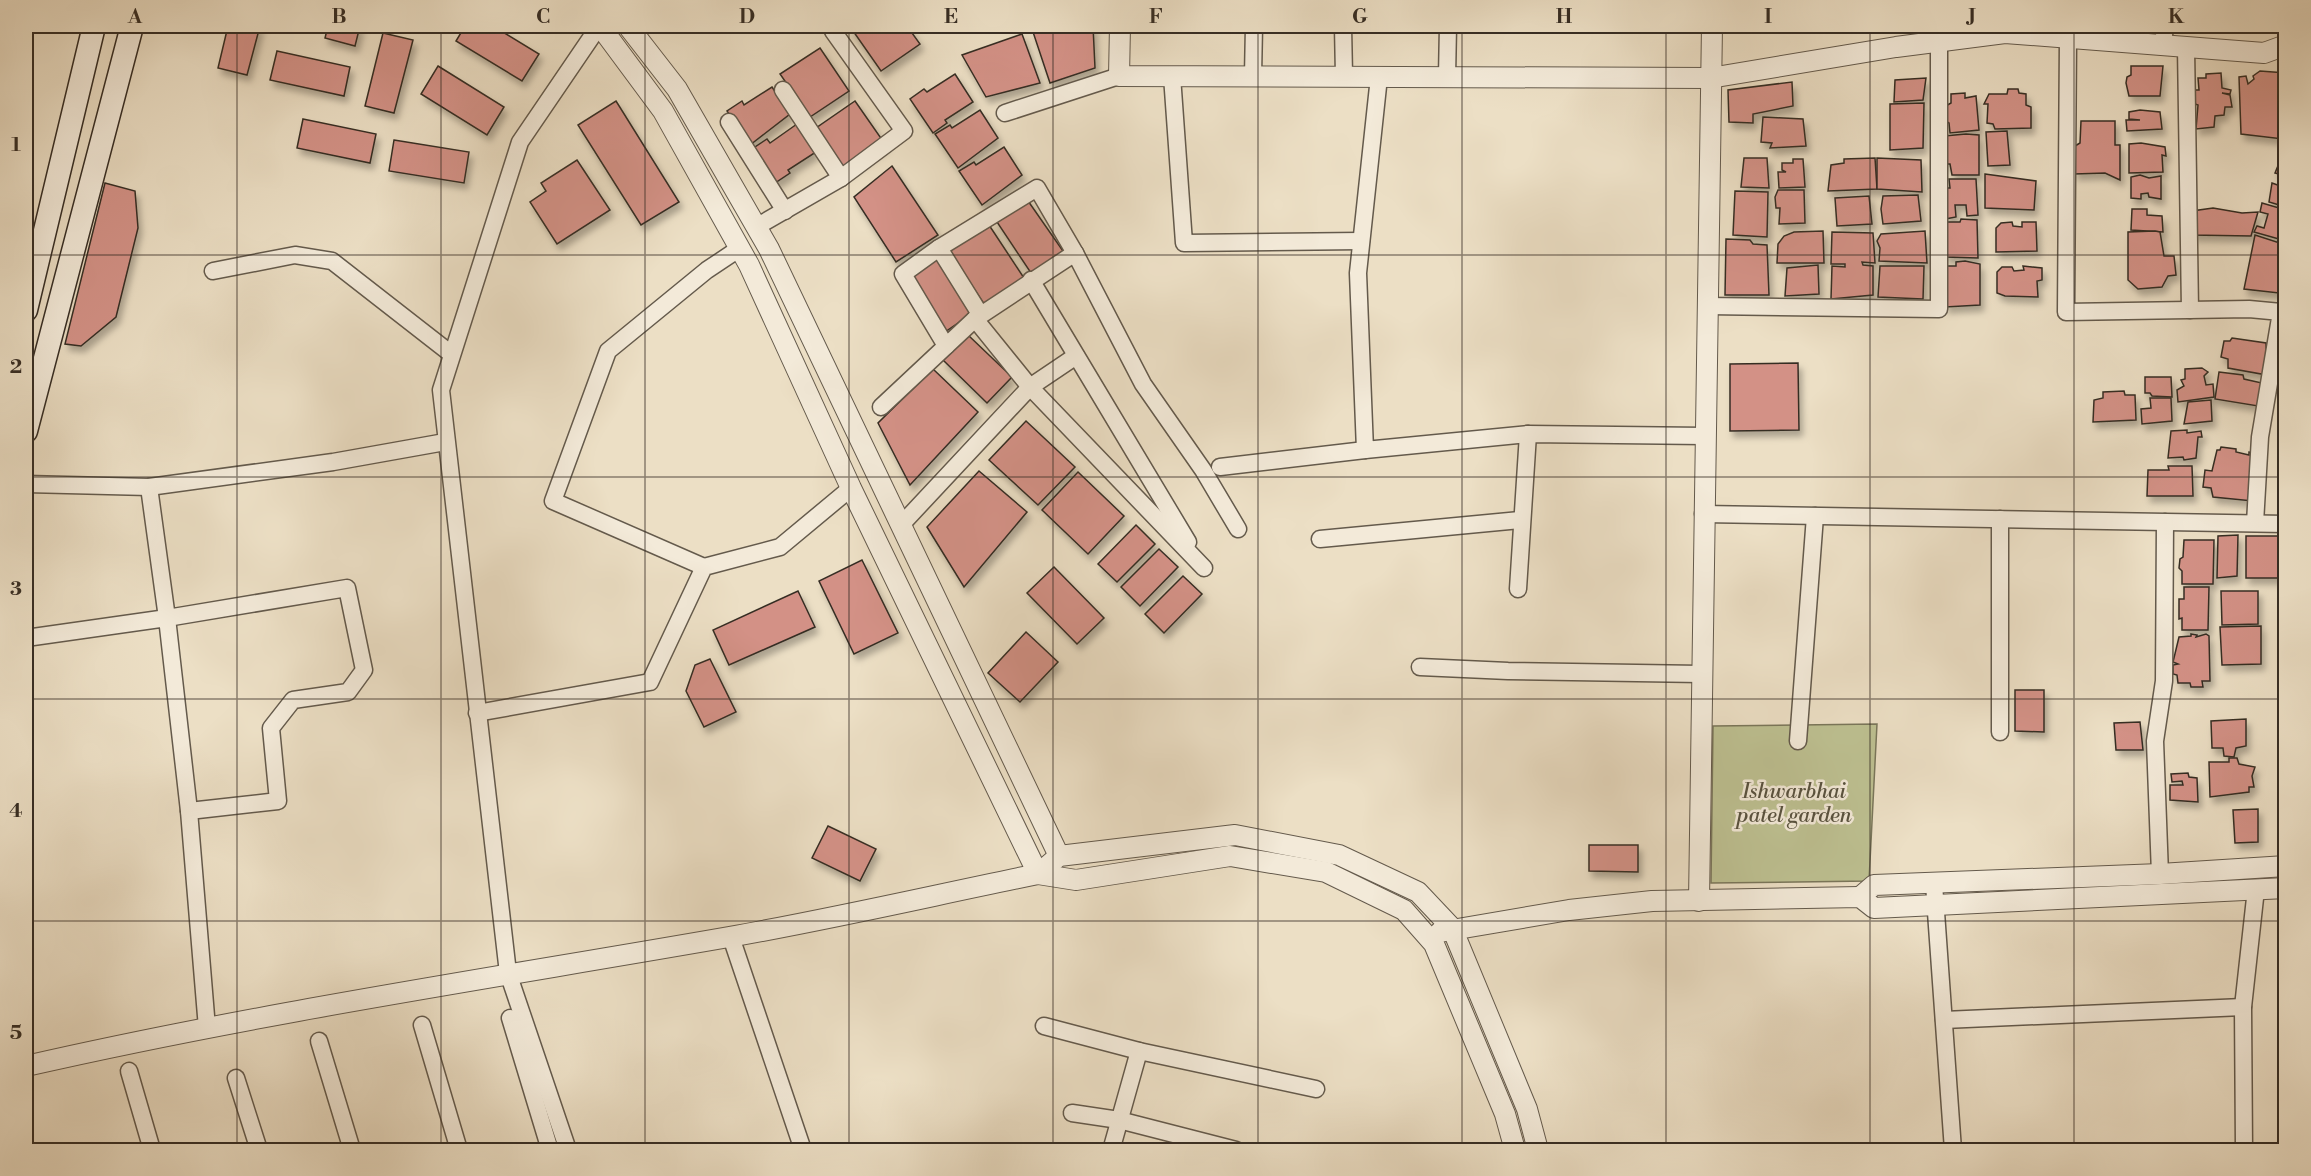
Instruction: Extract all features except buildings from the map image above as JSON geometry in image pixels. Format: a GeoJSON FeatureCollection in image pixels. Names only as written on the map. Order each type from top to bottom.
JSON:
{"type":"FeatureCollection","features":[{"type":"Feature","properties":{"kind":"main road"},"geometry":{"type":"LineString","coordinates":[[26,310],[94,26]]}},
{"type":"Feature","properties":{"kind":"main road"},"geometry":{"type":"LineString","coordinates":[[26,431],[132,26]]}},
{"type":"Feature","properties":{"kind":"street"},"geometry":{"type":"LineString","coordinates":[[568,1150],[508,973],[445,442],[441,390],[450,353],[520,142],[599,26],[663,111],[740,248],[851,488],[1038,874]]}},
{"type":"Feature","properties":{"kind":"street"},"geometry":{"type":"LineString","coordinates":[[628,26],[677,89],[756,227],[1059,856]]}},
{"type":"Feature","properties":{"kind":"street"},"geometry":{"type":"LineString","coordinates":[[1119,26],[1119,75]]}},
{"type":"Feature","properties":{"kind":"street"},"geometry":{"type":"LineString","coordinates":[[1253,76],[1254,26]]}},
{"type":"Feature","properties":{"kind":"street"},"geometry":{"type":"LineString","coordinates":[[1343,26],[1344,76]]}},
{"type":"Feature","properties":{"kind":"street"},"geometry":{"type":"LineString","coordinates":[[1447,77],[1448,26]]}},
{"type":"Feature","properties":{"kind":"street"},"geometry":{"type":"LineString","coordinates":[[1699,901],[1712,26]]}},
{"type":"Feature","properties":{"kind":"street"},"geometry":{"type":"LineString","coordinates":[[2163,45],[2165,26]]}},
{"type":"Feature","properties":{"kind":"street"},"geometry":{"type":"LineString","coordinates":[[1005,113],[1119,75],[1710,78],[2006,29],[2068,38],[2264,52],[2286,45]]}},
{"type":"Feature","properties":{"kind":"street"},"geometry":{"type":"LineString","coordinates":[[756,227],[841,178],[904,131],[833,31]]}},
{"type":"Feature","properties":{"kind":"street"},"geometry":{"type":"LineString","coordinates":[[2068,38],[2066,312],[2249,309],[2282,312],[2260,437],[2255,524]]}},
{"type":"Feature","properties":{"kind":"street"},"geometry":{"type":"LineString","coordinates":[[1707,306],[1939,309],[1939,41]]}},
{"type":"Feature","properties":{"kind":"street"},"geometry":{"type":"LineString","coordinates":[[2186,47],[2190,310]]}},
{"type":"Feature","properties":{"kind":"street"},"geometry":{"type":"LineString","coordinates":[[1172,76],[1184,243],[1361,241]]}},
{"type":"Feature","properties":{"kind":"street"},"geometry":{"type":"LineString","coordinates":[[1365,450],[1358,273],[1379,76]]}},
{"type":"Feature","properties":{"kind":"street"},"geometry":{"type":"LineString","coordinates":[[783,90],[841,178]]}},
{"type":"Feature","properties":{"kind":"street"},"geometry":{"type":"LineString","coordinates":[[729,122],[784,211]]}},
{"type":"Feature","properties":{"kind":"street"},"geometry":{"type":"LineString","coordinates":[[946,346],[903,274],[939,248],[1037,188],[1075,253],[1143,384],[1203,470],[1238,529]]}},
{"type":"Feature","properties":{"kind":"street"},"geometry":{"type":"LineString","coordinates":[[740,248],[707,270],[608,351],[553,501],[704,567],[780,547],[851,488]]}},
{"type":"Feature","properties":{"kind":"street"},"geometry":{"type":"LineString","coordinates":[[939,248],[978,316],[1030,387],[1203,568],[1031,280]]}},
{"type":"Feature","properties":{"kind":"street"},"geometry":{"type":"LineString","coordinates":[[881,406],[978,316],[1075,253]]}},
{"type":"Feature","properties":{"kind":"street"},"geometry":{"type":"LineString","coordinates":[[213,271],[295,255],[332,261],[450,353]]}},
{"type":"Feature","properties":{"kind":"street"},"geometry":{"type":"LineString","coordinates":[[901,525],[1030,387],[1076,356]]}},
{"type":"Feature","properties":{"kind":"street"},"geometry":{"type":"LineString","coordinates":[[1220,467],[1528,434],[1705,436]]}},
{"type":"Feature","properties":{"kind":"street"},"geometry":{"type":"LineString","coordinates":[[1518,589],[1520,520],[1528,434]]}},
{"type":"Feature","properties":{"kind":"street"},"geometry":{"type":"LineString","coordinates":[[26,484],[149,487],[333,462],[445,442]]}},
{"type":"Feature","properties":{"kind":"street"},"geometry":{"type":"LineString","coordinates":[[149,487],[168,618],[189,811],[207,1028]]}},
{"type":"Feature","properties":{"kind":"street"},"geometry":{"type":"LineString","coordinates":[[1703,514],[2286,524]]}},
{"type":"Feature","properties":{"kind":"street"},"geometry":{"type":"LineString","coordinates":[[1798,741],[1815,516]]}},
{"type":"Feature","properties":{"kind":"street"},"geometry":{"type":"LineString","coordinates":[[2000,519],[2000,732]]}},
{"type":"Feature","properties":{"kind":"street"},"geometry":{"type":"LineString","coordinates":[[1320,539],[1520,520]]}},
{"type":"Feature","properties":{"kind":"street"},"geometry":{"type":"LineString","coordinates":[[2160,874],[2156,741],[2164,681],[2165,522]]}},
{"type":"Feature","properties":{"kind":"street"},"geometry":{"type":"LineString","coordinates":[[477,713],[650,682],[704,567]]}},
{"type":"Feature","properties":{"kind":"street"},"geometry":{"type":"LineString","coordinates":[[26,638],[168,618],[347,588],[364,670],[348,692],[293,700],[271,728],[278,801],[189,811]]}},
{"type":"Feature","properties":{"kind":"street"},"geometry":{"type":"LineString","coordinates":[[1420,667],[1701,674]]}},
{"type":"Feature","properties":{"kind":"street"},"geometry":{"type":"LineString","coordinates":[[1038,874],[1059,856],[1235,835],[1339,855],[1418,892],[1452,928],[1527,1109],[1538,1150]]}},
{"type":"Feature","properties":{"kind":"street"},"geometry":{"type":"LineString","coordinates":[[26,1066],[207,1028],[508,973],[731,937],[1038,874],[1076,880],[1230,856],[1326,872],[1404,910],[1434,944],[1505,1114],[1515,1150]]}},
{"type":"Feature","properties":{"kind":"street"},"geometry":{"type":"LineString","coordinates":[[1860,897],[1874,885],[2160,874],[2286,866]]}},
{"type":"Feature","properties":{"kind":"street"},"geometry":{"type":"LineString","coordinates":[[1934,884],[1953,1150]]}},
{"type":"Feature","properties":{"kind":"street"},"geometry":{"type":"LineString","coordinates":[[1427,937],[1452,928],[1652,901],[1860,897],[1875,908],[2286,888]]}},
{"type":"Feature","properties":{"kind":"street"},"geometry":{"type":"LineString","coordinates":[[2244,1150],[2243,1007],[2256,889]]}},
{"type":"Feature","properties":{"kind":"street"},"geometry":{"type":"LineString","coordinates":[[731,937],[803,1150]]}},
{"type":"Feature","properties":{"kind":"street"},"geometry":{"type":"LineString","coordinates":[[1944,1020],[2243,1007]]}},
{"type":"Feature","properties":{"kind":"street"},"geometry":{"type":"LineString","coordinates":[[510,1018],[550,1150]]}},
{"type":"Feature","properties":{"kind":"street"},"geometry":{"type":"LineString","coordinates":[[422,1025],[459,1150]]}},
{"type":"Feature","properties":{"kind":"street"},"geometry":{"type":"LineString","coordinates":[[1044,1026],[1139,1050],[1316,1089]]}},
{"type":"Feature","properties":{"kind":"street"},"geometry":{"type":"LineString","coordinates":[[319,1041],[352,1150]]}},
{"type":"Feature","properties":{"kind":"street"},"geometry":{"type":"LineString","coordinates":[[1114,1150],[1112,1147],[1139,1050]]}},
{"type":"Feature","properties":{"kind":"street"},"geometry":{"type":"LineString","coordinates":[[129,1071],[152,1150]]}},
{"type":"Feature","properties":{"kind":"street"},"geometry":{"type":"LineString","coordinates":[[236,1078],[259,1150]]}},
{"type":"Feature","properties":{"kind":"street"},"geometry":{"type":"LineString","coordinates":[[1072,1113],[1119,1120],[1236,1150]]}},
{"type":"Feature","properties":{"kind":"green space","name":"Ishwarbhai patel garden"},"geometry":{"type":"Polygon","coordinates":[[[1877,724],[1869,881],[1711,883],[1713,726],[1877,724]]]}}]}
